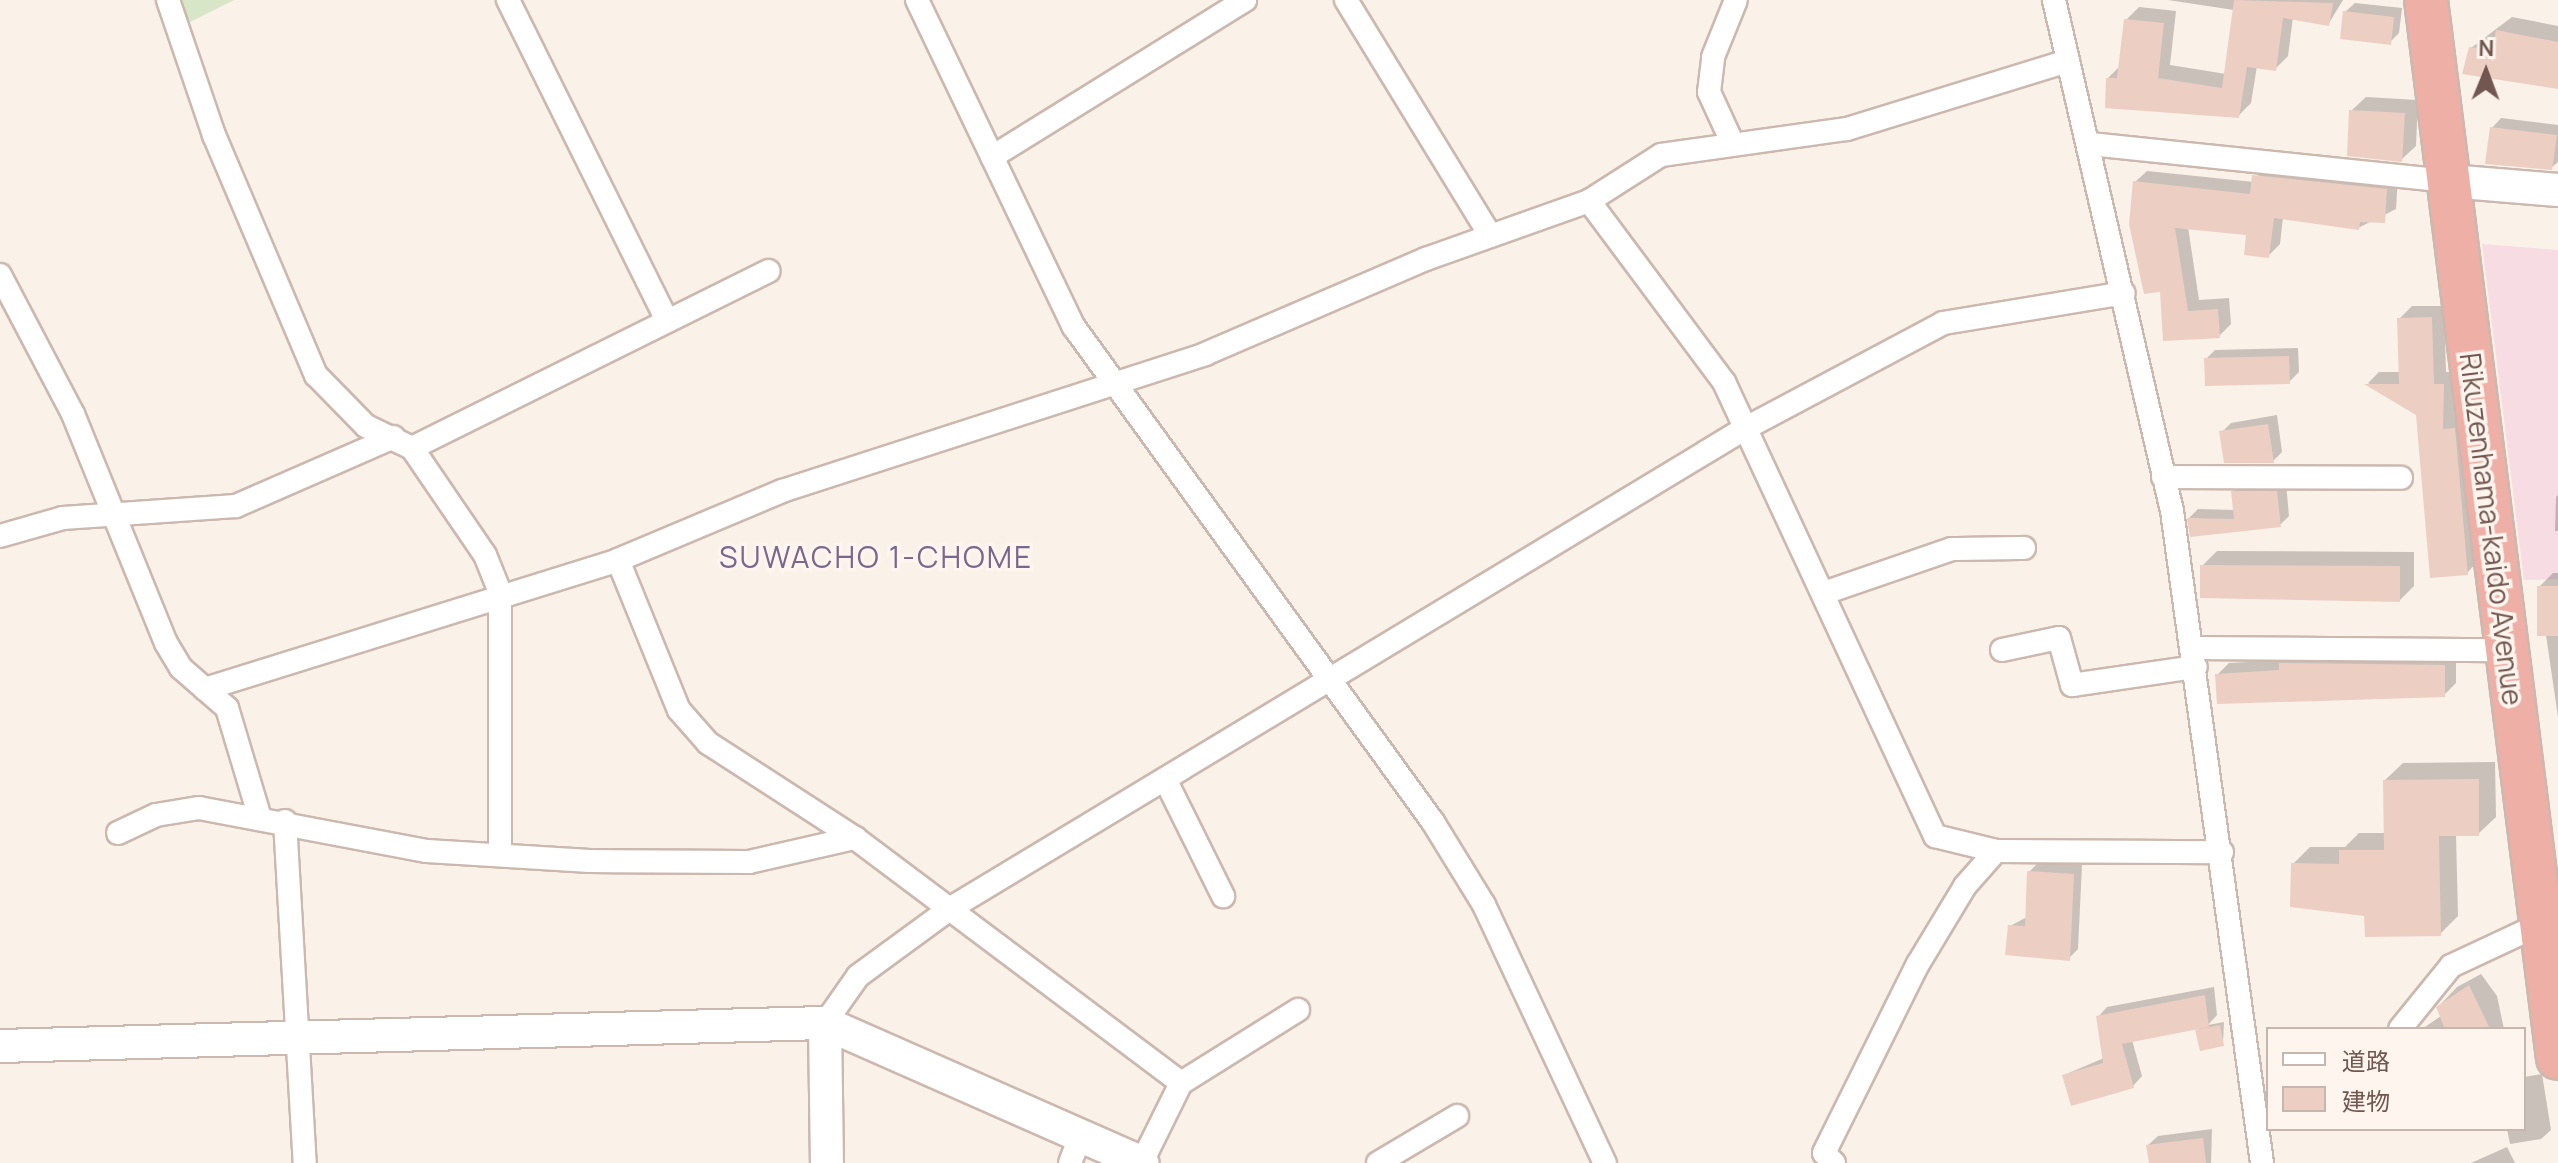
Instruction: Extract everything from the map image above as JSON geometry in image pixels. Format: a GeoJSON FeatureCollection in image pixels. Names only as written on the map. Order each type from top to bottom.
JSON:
{"type":"FeatureCollection","features":[{"type":"Feature","properties":{"kind":"highway","name":"Rikuzenhama-kaido Avenue"},"geometry":{"type":"LineString","coordinates":[[2426,0],[2506,650],[2549,920],[2558,1058]]}},
{"type":"Feature","properties":{"kind":"street"},"geometry":{"type":"LineString","coordinates":[[168,0],[214,135],[316,375],[366,426],[403,442],[485,555],[500,592],[500,854]]}},
{"type":"Feature","properties":{"kind":"street"},"geometry":{"type":"LineString","coordinates":[[508,0],[667,321]]}},
{"type":"Feature","properties":{"kind":"street"},"geometry":{"type":"LineString","coordinates":[[917,0],[1038,261],[1109,382],[1333,678],[1484,905],[1605,1163]]}},
{"type":"Feature","properties":{"kind":"street"},"geometry":{"type":"LineString","coordinates":[[992,157],[1245,0]]}},
{"type":"Feature","properties":{"kind":"street"},"geometry":{"type":"LineString","coordinates":[[1346,0],[1490,235]]}},
{"type":"Feature","properties":{"kind":"street"},"geometry":{"type":"LineString","coordinates":[[1732,142],[1709,92],[1713,57],[1736,0]]}},
{"type":"Feature","properties":{"kind":"street"},"geometry":{"type":"LineString","coordinates":[[2054,0],[2090,144],[2163,477],[2194,657],[2261,1104],[2262,1163]]}},
{"type":"Feature","properties":{"kind":"street"},"geometry":{"type":"LineString","coordinates":[[205,689],[500,592],[618,560],[721,513],[1021,419],[1109,382],[1205,354],[1490,235],[1589,201],[1661,155],[1732,142],[1847,129],[2068,61]]}},
{"type":"Feature","properties":{"kind":"street"},"geometry":{"type":"LineString","coordinates":[[2090,144],[2558,190]]}},
{"type":"Feature","properties":{"kind":"street"},"geometry":{"type":"LineString","coordinates":[[1589,201],[1724,382],[1744,429],[1827,592],[1929,827],[1967,848],[1996,851],[2222,852]]}},
{"type":"Feature","properties":{"kind":"street"},"geometry":{"type":"LineString","coordinates":[[0,536],[117,512],[236,506],[364,444],[403,442],[667,321],[768,271]]}},
{"type":"Feature","properties":{"kind":"street"},"geometry":{"type":"LineString","coordinates":[[0,275],[117,512],[166,643],[205,689],[227,708],[259,815]]}},
{"type":"Feature","properties":{"kind":"street"},"geometry":{"type":"LineString","coordinates":[[827,1163],[825,1023],[858,976],[951,908],[1744,429],[1943,323],[2124,293]]}},
{"type":"Feature","properties":{"kind":"street"},"geometry":{"type":"LineString","coordinates":[[2163,477],[2401,478]]}},
{"type":"Feature","properties":{"kind":"street"},"geometry":{"type":"LineString","coordinates":[[1827,592],[1952,549],[2024,548]]}},
{"type":"Feature","properties":{"kind":"street"},"geometry":{"type":"LineString","coordinates":[[618,560],[679,710],[708,743],[855,838],[1181,1083]]}},
{"type":"Feature","properties":{"kind":"street"},"geometry":{"type":"LineString","coordinates":[[2002,650],[2059,638],[2072,685],[2194,657],[2506,650]]}},
{"type":"Feature","properties":{"kind":"street"},"geometry":{"type":"LineString","coordinates":[[1165,779],[1223,896]]}},
{"type":"Feature","properties":{"kind":"street"},"geometry":{"type":"LineString","coordinates":[[118,833],[156,815],[199,808],[259,815],[427,851],[749,862],[855,838]]}},
{"type":"Feature","properties":{"kind":"street"},"geometry":{"type":"LineString","coordinates":[[285,821],[302,1035],[305,1163]]}},
{"type":"Feature","properties":{"kind":"street"},"geometry":{"type":"LineString","coordinates":[[1834,1163],[1824,1153],[1904,991],[1965,886],[1996,851]]}},
{"type":"Feature","properties":{"kind":"street"},"geometry":{"type":"LineString","coordinates":[[2402,1027],[2451,966],[2508,934],[2549,920]]}},
{"type":"Feature","properties":{"kind":"street"},"geometry":{"type":"LineString","coordinates":[[0,1046],[302,1035],[825,1023],[1076,1149],[1142,1163],[1181,1083],[1298,1010]]}},
{"type":"Feature","properties":{"kind":"street"},"geometry":{"type":"LineString","coordinates":[[1378,1163],[1457,1116]]}},
{"type":"Feature","properties":{"kind":"shaded area"},"geometry":{"type":"Polygon","coordinates":[[[2482,244],[2558,250],[2558,579],[2524,580],[2482,244]]]}},
{"type":"Feature","properties":{"kind":"green space"},"geometry":{"type":"Polygon","coordinates":[[[175,0],[234,0],[184,25],[175,0]]]}},
{"type":"Feature","properties":{"kind":"building"},"geometry":{"type":"Polygon","coordinates":[[[2234,0],[2333,3],[2329,26],[2283,18],[2276,71],[2247,67],[2239,118],[2105,108],[2106,78],[2117,78],[2124,19],[2164,23],[2158,78],[2222,88],[2234,0]]]}},
{"type":"Feature","properties":{"kind":"building"},"geometry":{"type":"Polygon","coordinates":[[[2343,11],[2394,17],[2391,45],[2340,39],[2343,11]]]}},
{"type":"Feature","properties":{"kind":"building"},"geometry":{"type":"Polygon","coordinates":[[[2496,30],[2558,42],[2558,89],[2462,74],[2469,47],[2493,50],[2496,30]]]}},
{"type":"Feature","properties":{"kind":"building"},"geometry":{"type":"Polygon","coordinates":[[[2349,110],[2405,113],[2402,162],[2347,156],[2349,110]]]}},
{"type":"Feature","properties":{"kind":"building"},"geometry":{"type":"Polygon","coordinates":[[[2490,127],[2557,135],[2552,170],[2485,164],[2490,127]]]}},
{"type":"Feature","properties":{"kind":"building"},"geometry":{"type":"Polygon","coordinates":[[[2252,175],[2387,189],[2385,223],[2360,222],[2359,230],[2274,218],[2269,258],[2244,255],[2246,235],[2175,228],[2188,311],[2218,309],[2220,338],[2163,341],[2160,292],[2144,294],[2129,224],[2133,181],[2250,194],[2252,175]]]}},
{"type":"Feature","properties":{"kind":"building"},"geometry":{"type":"Polygon","coordinates":[[[2432,317],[2434,384],[2444,384],[2443,429],[2455,428],[2468,575],[2430,578],[2416,415],[2364,384],[2399,384],[2397,318],[2432,317]]]}},
{"type":"Feature","properties":{"kind":"building"},"geometry":{"type":"Polygon","coordinates":[[[2289,356],[2290,384],[2205,386],[2204,358],[2289,356]]]}},
{"type":"Feature","properties":{"kind":"building"},"geometry":{"type":"Polygon","coordinates":[[[2268,424],[2274,463],[2224,463],[2219,431],[2268,424]]]}},
{"type":"Feature","properties":{"kind":"building"},"geometry":{"type":"Polygon","coordinates":[[[2231,491],[2277,491],[2281,527],[2190,537],[2187,518],[2234,519],[2231,491]]]}},
{"type":"Feature","properties":{"kind":"building"},"geometry":{"type":"Polygon","coordinates":[[[2200,565],[2400,566],[2400,602],[2200,598],[2200,565]]]}},
{"type":"Feature","properties":{"kind":"building"},"geometry":{"type":"Polygon","coordinates":[[[2537,586],[2558,586],[2558,636],[2537,636],[2537,586]]]}},
{"type":"Feature","properties":{"kind":"building"},"geometry":{"type":"Polygon","coordinates":[[[2279,663],[2445,665],[2445,697],[2217,704],[2215,674],[2279,670],[2279,663]]]}},
{"type":"Feature","properties":{"kind":"building"},"geometry":{"type":"Polygon","coordinates":[[[2479,779],[2479,836],[2439,836],[2441,936],[2365,937],[2364,916],[2290,907],[2291,863],[2339,864],[2339,850],[2384,850],[2383,780],[2479,779]]]}},
{"type":"Feature","properties":{"kind":"building"},"geometry":{"type":"Polygon","coordinates":[[[2027,871],[2074,874],[2070,961],[2005,955],[2008,925],[2025,926],[2027,871]]]}},
{"type":"Feature","properties":{"kind":"building"},"geometry":{"type":"Polygon","coordinates":[[[2469,985],[2489,1027],[2444,1027],[2436,1007],[2469,985]]]}},
{"type":"Feature","properties":{"kind":"building"},"geometry":{"type":"Polygon","coordinates":[[[2205,995],[2209,1027],[2122,1044],[2134,1088],[2071,1106],[2062,1075],[2103,1063],[2096,1016],[2205,995]]]}},
{"type":"Feature","properties":{"kind":"building"},"geometry":{"type":"Polygon","coordinates":[[[2220,1025],[2224,1046],[2200,1051],[2195,1030],[2220,1025]]]}},
{"type":"Feature","properties":{"kind":"building"},"geometry":{"type":"Polygon","coordinates":[[[2203,1138],[2206,1163],[2149,1163],[2146,1145],[2203,1138]]]}},
{"type":"Feature","properties":{"kind":"district","name":"SUWACHO 1-CHOME"},"geometry":{"type":"Point","coordinates":[876,557]}}]}
